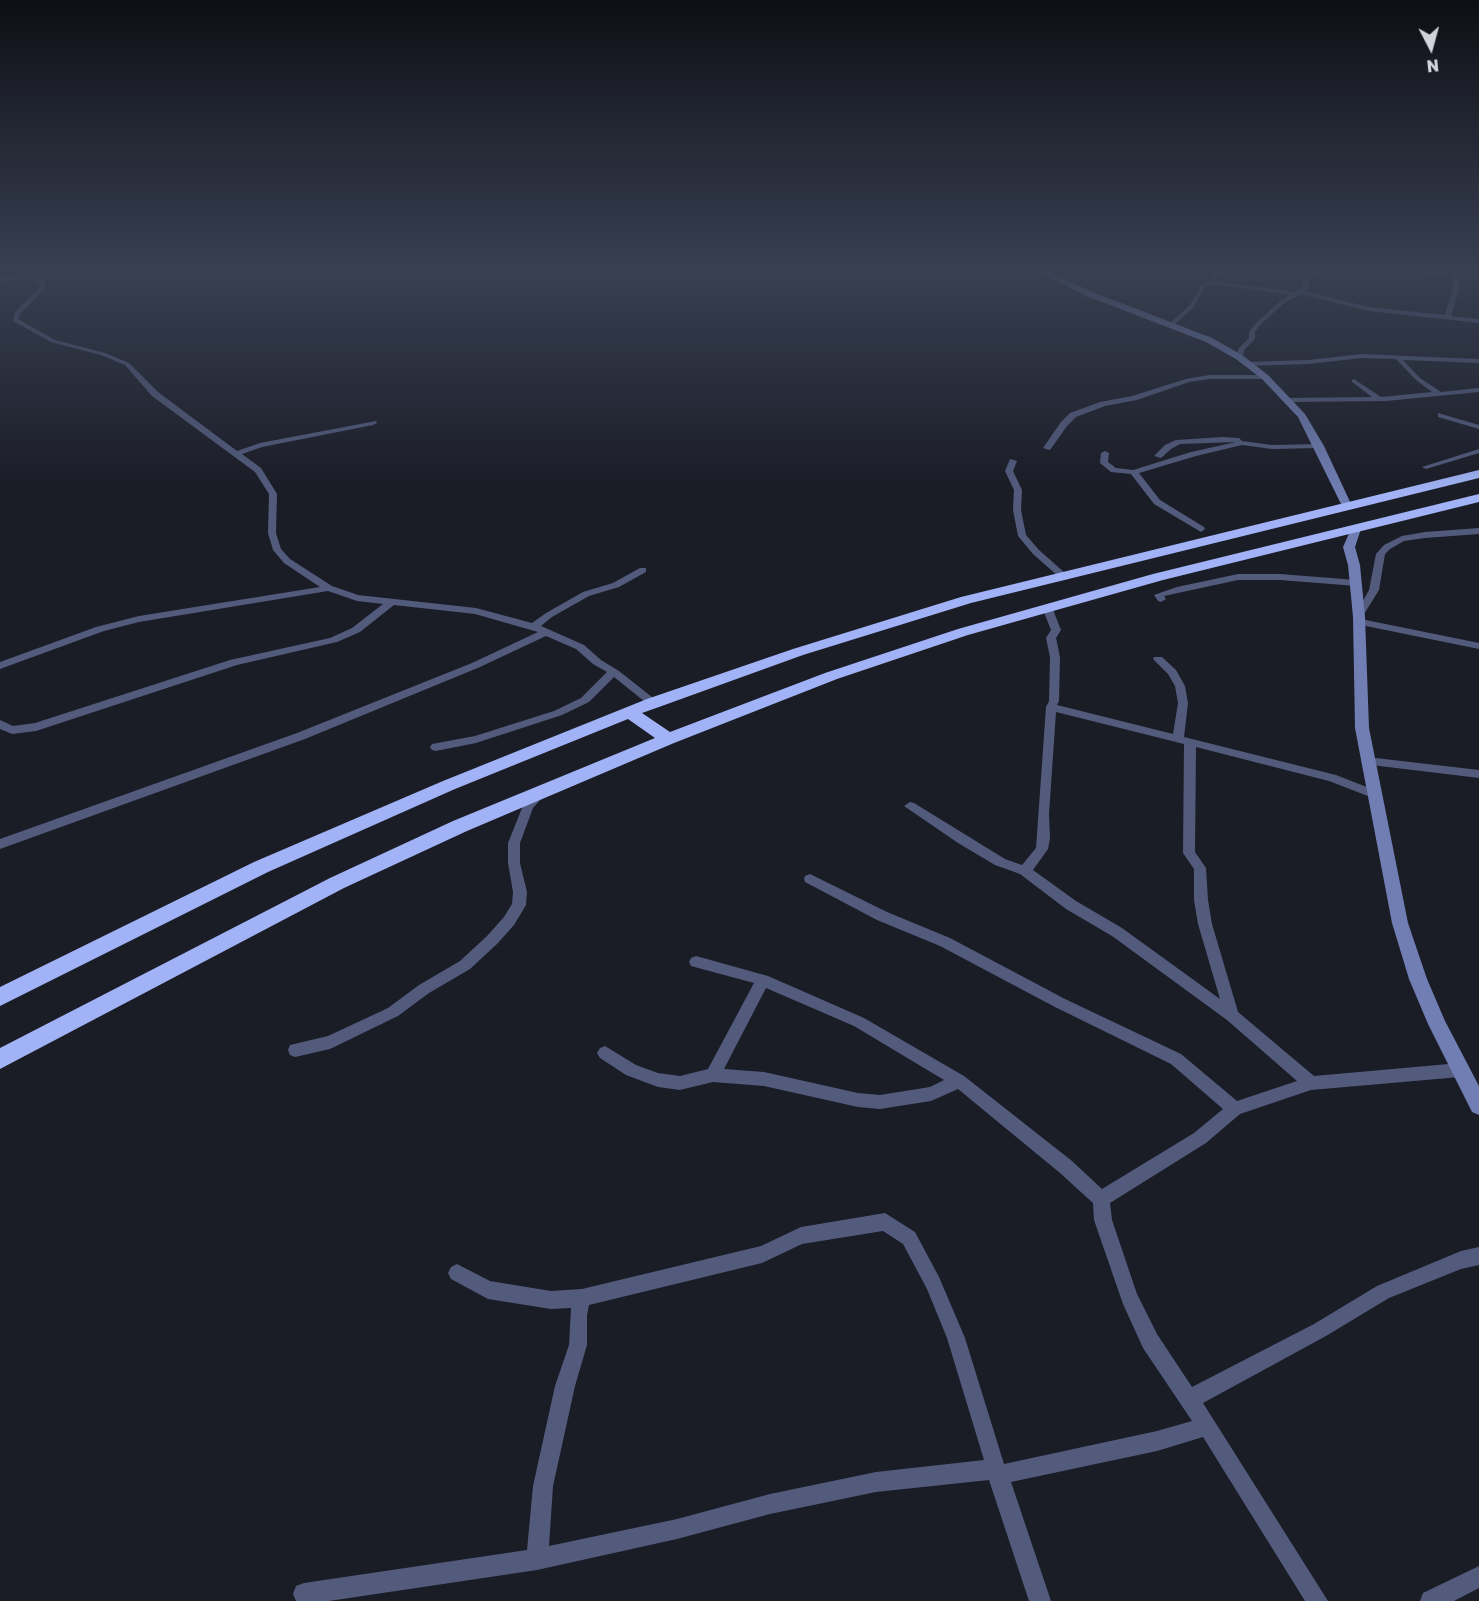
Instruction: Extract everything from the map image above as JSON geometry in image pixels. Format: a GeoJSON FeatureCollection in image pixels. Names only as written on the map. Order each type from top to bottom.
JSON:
{"type":"FeatureCollection","features":[{"type":"Feature","properties":{"kind":"highway"},"geometry":{"type":"LineString","coordinates":[[0,997],[261,867],[438,789],[629,711],[798,652],[908,618],[1062,575],[1479,474]]}},
{"type":"Feature","properties":{"kind":"highway"},"geometry":{"type":"LineString","coordinates":[[1431,486],[1462,503]]}},
{"type":"Feature","properties":{"kind":"highway"},"geometry":{"type":"LineString","coordinates":[[0,1059],[337,883],[509,805],[668,739],[831,676],[1047,607],[1158,577],[1479,498]]}},
{"type":"Feature","properties":{"kind":"highway"},"geometry":{"type":"LineString","coordinates":[[1128,559],[1158,577]]}},
{"type":"Feature","properties":{"kind":"highway"},"geometry":{"type":"LineString","coordinates":[[629,711],[668,739]]}},
{"type":"Feature","properties":{"kind":"street"},"geometry":{"type":"LineString","coordinates":[[62,344],[122,361],[155,394],[238,453],[258,470],[273,494],[272,533],[280,556],[329,588],[372,601],[393,601],[476,611],[534,627],[574,643],[653,703]]}},
{"type":"Feature","properties":{"kind":"street"},"geometry":{"type":"LineString","coordinates":[[1216,344],[1239,357],[1265,377],[1302,416],[1347,506]]}},
{"type":"Feature","properties":{"kind":"street"},"geometry":{"type":"LineString","coordinates":[[1239,357],[1242,348],[1247,344]]}},
{"type":"Feature","properties":{"kind":"street"},"geometry":{"type":"LineString","coordinates":[[1247,364],[1308,362],[1362,356],[1479,361]]}},
{"type":"Feature","properties":{"kind":"street"},"geometry":{"type":"LineString","coordinates":[[1398,358],[1418,379],[1438,393]]}},
{"type":"Feature","properties":{"kind":"street"},"geometry":{"type":"LineString","coordinates":[[1047,448],[1073,415],[1103,404],[1134,398],[1188,380],[1209,377],[1265,377]]}},
{"type":"Feature","properties":{"kind":"street"},"geometry":{"type":"LineString","coordinates":[[1354,381],[1379,399]]}},
{"type":"Feature","properties":{"kind":"street"},"geometry":{"type":"LineString","coordinates":[[1289,400],[1379,399],[1479,390]]}},
{"type":"Feature","properties":{"kind":"street"},"geometry":{"type":"LineString","coordinates":[[1441,415],[1479,427]]}},
{"type":"Feature","properties":{"kind":"street"},"geometry":{"type":"LineString","coordinates":[[238,453],[260,445],[373,423]]}},
{"type":"Feature","properties":{"kind":"street"},"geometry":{"type":"LineString","coordinates":[[1158,456],[1168,447],[1192,440],[1276,442]]}},
{"type":"Feature","properties":{"kind":"street"},"geometry":{"type":"LineString","coordinates":[[1105,453],[1104,463],[1114,470],[1133,472],[1242,443],[1272,447],[1319,446]]}},
{"type":"Feature","properties":{"kind":"street"},"geometry":{"type":"LineString","coordinates":[[1426,467],[1479,451]]}},
{"type":"Feature","properties":{"kind":"street"},"geometry":{"type":"LineString","coordinates":[[1013,461],[1009,471],[1018,490],[1017,510],[1023,536],[1036,552],[1062,575]]}},
{"type":"Feature","properties":{"kind":"street"},"geometry":{"type":"LineString","coordinates":[[1133,472],[1157,502],[1201,530]]}},
{"type":"Feature","properties":{"kind":"street"},"geometry":{"type":"LineString","coordinates":[[1356,530],[1349,547],[1356,583],[1361,647],[1360,706],[1373,794],[1408,949],[1430,1006],[1479,1106]]}},
{"type":"Feature","properties":{"kind":"street"},"geometry":{"type":"LineString","coordinates":[[1359,620],[1374,590],[1381,554],[1387,547],[1402,539],[1479,530]]}},
{"type":"Feature","properties":{"kind":"street"},"geometry":{"type":"LineString","coordinates":[[1332,535],[1349,547]]}},
{"type":"Feature","properties":{"kind":"street"},"geometry":{"type":"LineString","coordinates":[[1406,543],[1419,536]]}},
{"type":"Feature","properties":{"kind":"street"},"geometry":{"type":"LineString","coordinates":[[534,627],[549,615],[586,594],[616,585],[643,570]]}},
{"type":"Feature","properties":{"kind":"street"},"geometry":{"type":"LineString","coordinates":[[1161,599],[1159,595],[1238,577],[1280,577],[1356,583]]}},
{"type":"Feature","properties":{"kind":"street"},"geometry":{"type":"LineString","coordinates":[[0,666],[100,629],[139,619],[329,588]]}},
{"type":"Feature","properties":{"kind":"street"},"geometry":{"type":"LineString","coordinates":[[0,724],[12,730],[36,727],[234,662],[333,640],[356,630],[393,601]]}},
{"type":"Feature","properties":{"kind":"street"},"geometry":{"type":"LineString","coordinates":[[1025,871],[1038,855],[1044,838],[1043,814],[1051,707],[1054,701],[1055,657],[1051,638],[1056,630],[1047,607]]}},
{"type":"Feature","properties":{"kind":"street"},"geometry":{"type":"LineString","coordinates":[[1359,620],[1479,646]]}},
{"type":"Feature","properties":{"kind":"street"},"geometry":{"type":"LineString","coordinates":[[0,844],[201,770],[270,748],[476,665],[546,632]]}},
{"type":"Feature","properties":{"kind":"street"},"geometry":{"type":"LineString","coordinates":[[1158,659],[1173,672],[1180,686],[1183,703],[1189,853],[1200,868],[1201,900],[1205,924],[1232,1016]]}},
{"type":"Feature","properties":{"kind":"street"},"geometry":{"type":"LineString","coordinates":[[436,747],[476,739],[558,713],[585,700],[607,676],[615,673]]}},
{"type":"Feature","properties":{"kind":"street"},"geometry":{"type":"LineString","coordinates":[[1051,707],[1332,778],[1373,794]]}},
{"type":"Feature","properties":{"kind":"street"},"geometry":{"type":"LineString","coordinates":[[1367,761],[1479,774]]}},
{"type":"Feature","properties":{"kind":"street"},"geometry":{"type":"LineString","coordinates":[[295,1050],[330,1042],[393,1012],[424,989],[465,965],[492,940],[509,921],[519,905],[520,892],[514,863],[514,843],[520,821],[528,806],[542,792]]}},
{"type":"Feature","properties":{"kind":"street"},"geometry":{"type":"LineString","coordinates":[[509,805],[520,821]]}},
{"type":"Feature","properties":{"kind":"street"},"geometry":{"type":"LineString","coordinates":[[910,806],[1000,862],[1025,871],[1071,905],[1117,932],[1232,1016],[1311,1083]]}},
{"type":"Feature","properties":{"kind":"street"},"geometry":{"type":"LineString","coordinates":[[810,879],[882,916],[945,942],[1060,1004],[1176,1059],[1235,1109]]}},
{"type":"Feature","properties":{"kind":"street"},"geometry":{"type":"LineString","coordinates":[[696,962],[763,980],[859,1022],[958,1081],[1066,1167],[1101,1199],[1103,1220],[1113,1256],[1129,1298],[1150,1341],[1188,1400],[1208,1426],[1317,1601]]}},
{"type":"Feature","properties":{"kind":"street"},"geometry":{"type":"LineString","coordinates":[[713,1075],[763,980]]}},
{"type":"Feature","properties":{"kind":"street"},"geometry":{"type":"LineString","coordinates":[[605,1053],[631,1070],[658,1080],[680,1083],[713,1075],[782,1081],[858,1100],[880,1102],[931,1094],[958,1081]]}},
{"type":"Feature","properties":{"kind":"street"},"geometry":{"type":"LineString","coordinates":[[1101,1199],[1200,1138],[1235,1109],[1311,1083],[1460,1070]]}},
{"type":"Feature","properties":{"kind":"street"},"geometry":{"type":"LineString","coordinates":[[457,1273],[488,1290],[551,1300],[582,1298],[762,1254],[801,1236],[885,1222],[909,1238],[933,1283],[956,1338],[1040,1601]]}},
{"type":"Feature","properties":{"kind":"street"},"geometry":{"type":"LineString","coordinates":[[1188,1400],[1320,1330],[1383,1292],[1461,1260],[1479,1256]]}},
{"type":"Feature","properties":{"kind":"street"},"geometry":{"type":"LineString","coordinates":[[537,1559],[543,1486],[565,1386],[578,1346],[578,1316],[582,1298]]}},
{"type":"Feature","properties":{"kind":"street"},"geometry":{"type":"LineString","coordinates":[[304,1594],[537,1559],[677,1529],[770,1504],[876,1482],[997,1472],[1157,1441],[1208,1426]]}},
{"type":"Feature","properties":{"kind":"street"},"geometry":{"type":"LineString","coordinates":[[1431,1601],[1479,1577]]}}]}
